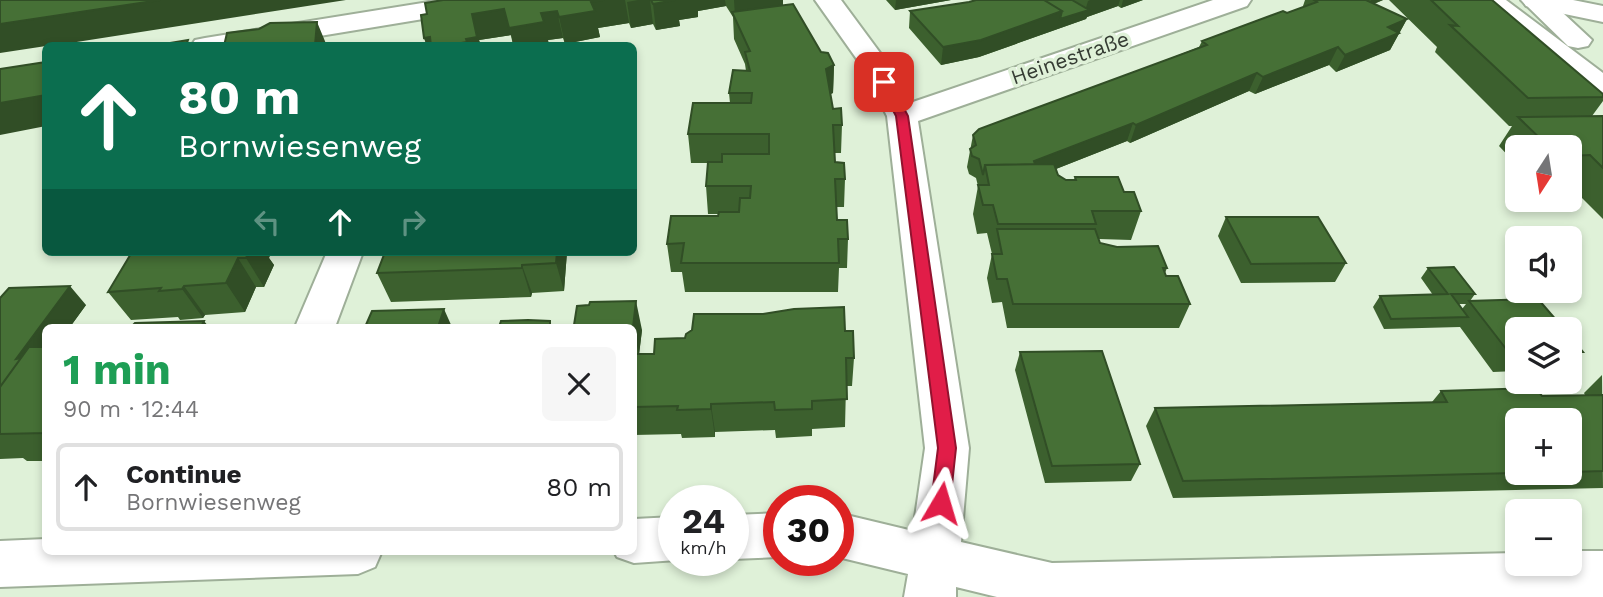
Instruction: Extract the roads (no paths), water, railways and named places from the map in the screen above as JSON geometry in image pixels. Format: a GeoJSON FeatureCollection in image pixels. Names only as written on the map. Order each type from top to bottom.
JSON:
{"type":"FeatureCollection","features":[{"type":"Feature","properties":{"kind":"street"},"geometry":{"type":"LineString","coordinates":[[230,42],[490,0]]}},
{"type":"Feature","properties":{"kind":"street"},"geometry":{"type":"LineString","coordinates":[[828,0],[875,65],[902,116],[947,448],[932,577]]}},
{"type":"Feature","properties":{"kind":"street","name":"Heinestraße"},"geometry":{"type":"LineString","coordinates":[[902,116],[1238,0]]}},
{"type":"Feature","properties":{"kind":"street"},"geometry":{"type":"LineString","coordinates":[[1490,0],[1603,87]]}},
{"type":"Feature","properties":{"kind":"street"},"geometry":{"type":"LineString","coordinates":[[1535,0],[1603,13]]}},
{"type":"Feature","properties":{"kind":"street"},"geometry":{"type":"LineString","coordinates":[[1535,0],[1603,62]]}},
{"type":"Feature","properties":{"kind":"street"},"geometry":{"type":"LineString","coordinates":[[1573,0],[1603,13]]}},
{"type":"Feature","properties":{"kind":"street"},"geometry":{"type":"LineString","coordinates":[[380,18],[380,42]]}},
{"type":"Feature","properties":{"kind":"street"},"geometry":{"type":"LineString","coordinates":[[316,324],[343,256]]}},
{"type":"Feature","properties":{"kind":"street"},"geometry":{"type":"LineString","coordinates":[[637,541],[658,540]]}},
{"type":"Feature","properties":{"kind":"street"},"geometry":{"type":"LineString","coordinates":[[854,542],[932,577],[1052,587],[1603,574]]}},
{"type":"Feature","properties":{"kind":"street"},"geometry":{"type":"LineString","coordinates":[[0,564],[200,555]]}}]}
